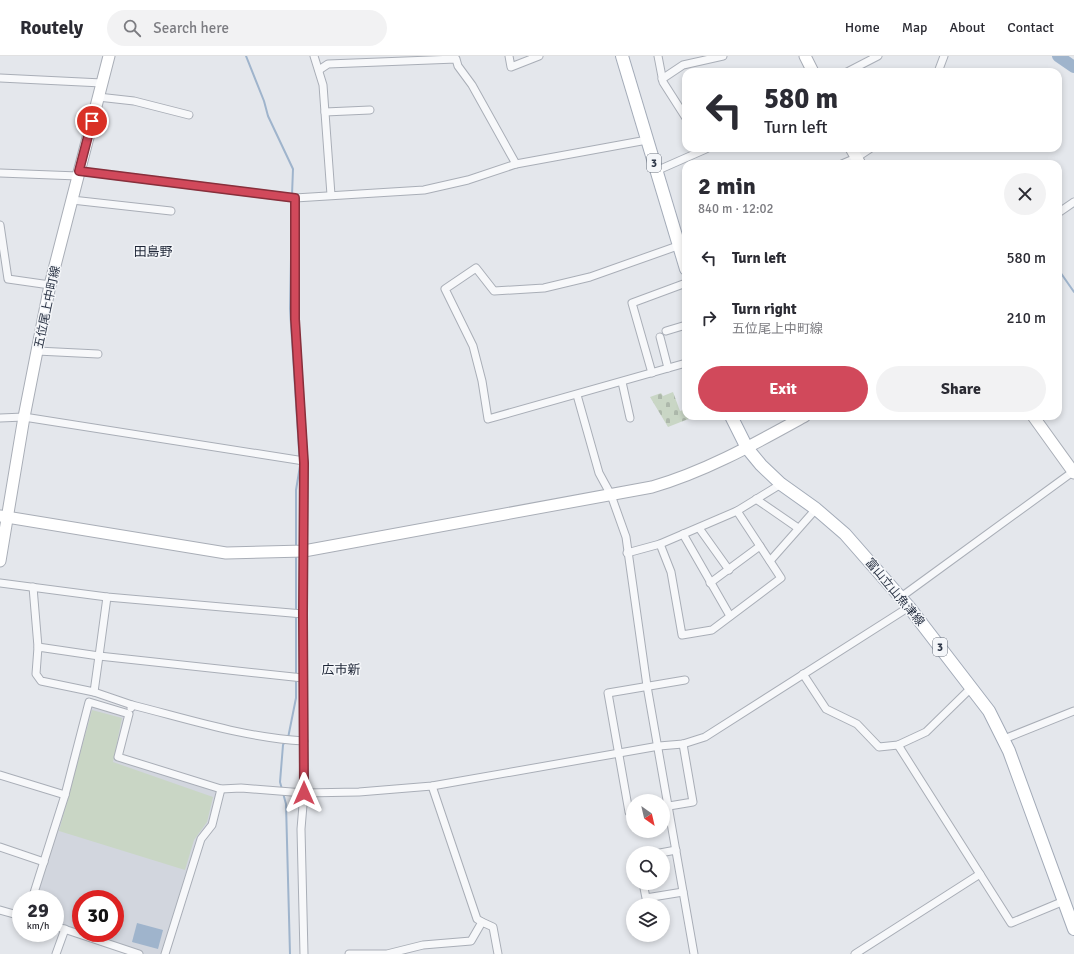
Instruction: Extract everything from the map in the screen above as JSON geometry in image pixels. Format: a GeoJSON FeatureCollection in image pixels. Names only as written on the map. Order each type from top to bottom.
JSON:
{"type":"FeatureCollection","features":[{"type":"Feature","properties":{"kind":"main road","name":"3"},"geometry":{"type":"LineString","coordinates":[[622,56],[656,171],[682,245]]}},
{"type":"Feature","properties":{"kind":"main road","name":"富山立山魚津線"},"geometry":{"type":"LineString","coordinates":[[733,420],[747,448],[761,465],[781,484],[816,509],[845,534],[901,597],[972,686],[989,711],[1004,739],[1074,929]]}},
{"type":"Feature","properties":{"kind":"street","name":"五位尾上中町線"},"geometry":{"type":"LineString","coordinates":[[0,561],[4,516],[50,285],[109,56]]}},
{"type":"Feature","properties":{"kind":"street"},"geometry":{"type":"LineString","coordinates":[[314,56],[323,85],[332,196]]}},
{"type":"Feature","properties":{"kind":"street"},"geometry":{"type":"LineString","coordinates":[[509,56],[511,67],[539,56]]}},
{"type":"Feature","properties":{"kind":"street"},"geometry":{"type":"LineString","coordinates":[[658,56],[662,80],[682,112]]}},
{"type":"Feature","properties":{"kind":"street"},"geometry":{"type":"LineString","coordinates":[[662,80],[683,64],[723,56]]}},
{"type":"Feature","properties":{"kind":"street"},"geometry":{"type":"LineString","coordinates":[[805,56],[811,68]]}},
{"type":"Feature","properties":{"kind":"street"},"geometry":{"type":"LineString","coordinates":[[855,68],[878,56]]}},
{"type":"Feature","properties":{"kind":"street"},"geometry":{"type":"LineString","coordinates":[[940,68],[944,56]]}},
{"type":"Feature","properties":{"kind":"street"},"geometry":{"type":"LineString","coordinates":[[319,70],[328,64],[456,58],[458,66],[472,85],[516,164]]}},
{"type":"Feature","properties":{"kind":"street"},"geometry":{"type":"LineString","coordinates":[[0,78],[102,83]]}},
{"type":"Feature","properties":{"kind":"street"},"geometry":{"type":"LineString","coordinates":[[98,97],[134,101],[189,115]]}},
{"type":"Feature","properties":{"kind":"street"},"geometry":{"type":"LineString","coordinates":[[325,112],[370,110]]}},
{"type":"Feature","properties":{"kind":"street"},"geometry":{"type":"LineString","coordinates":[[0,173],[79,173],[295,198],[424,190],[468,180],[516,164],[647,140]]}},
{"type":"Feature","properties":{"kind":"street"},"geometry":{"type":"LineString","coordinates":[[656,171],[697,152]]}},
{"type":"Feature","properties":{"kind":"street"},"geometry":{"type":"LineString","coordinates":[[295,198],[295,319],[304,461],[304,793],[301,829],[304,954]]}},
{"type":"Feature","properties":{"kind":"street"},"geometry":{"type":"LineString","coordinates":[[72,200],[172,211]]}},
{"type":"Feature","properties":{"kind":"street"},"geometry":{"type":"LineString","coordinates":[[1062,210],[1074,202]]}},
{"type":"Feature","properties":{"kind":"street"},"geometry":{"type":"LineString","coordinates":[[0,225],[3,260],[8,279],[50,285]]}},
{"type":"Feature","properties":{"kind":"street"},"geometry":{"type":"LineString","coordinates":[[682,245],[590,277],[544,288],[494,291],[476,268],[445,289],[473,346],[482,381],[488,419],[682,364]]}},
{"type":"Feature","properties":{"kind":"street"},"geometry":{"type":"LineString","coordinates":[[652,373],[632,303],[682,284]]}},
{"type":"Feature","properties":{"kind":"street"},"geometry":{"type":"LineString","coordinates":[[666,331],[682,326]]}},
{"type":"Feature","properties":{"kind":"street"},"geometry":{"type":"LineString","coordinates":[[660,337],[668,368]]}},
{"type":"Feature","properties":{"kind":"street"},"geometry":{"type":"LineString","coordinates":[[37,351],[98,354]]}},
{"type":"Feature","properties":{"kind":"street"},"geometry":{"type":"LineString","coordinates":[[622,382],[630,418]]}},
{"type":"Feature","properties":{"kind":"street"},"geometry":{"type":"LineString","coordinates":[[577,395],[599,473],[611,495],[626,537],[627,553],[647,686],[659,746],[665,794]]}},
{"type":"Feature","properties":{"kind":"street"},"geometry":{"type":"LineString","coordinates":[[0,418],[24,417],[304,461]]}},
{"type":"Feature","properties":{"kind":"street"},"geometry":{"type":"LineString","coordinates":[[4,516],[226,553],[304,551],[652,487],[682,478],[747,448],[798,420]]}},
{"type":"Feature","properties":{"kind":"street"},"geometry":{"type":"LineString","coordinates":[[901,597],[1074,472],[1036,420]]}},
{"type":"Feature","properties":{"kind":"street"},"geometry":{"type":"LineString","coordinates":[[627,553],[660,544],[737,512],[781,484]]}},
{"type":"Feature","properties":{"kind":"street"},"geometry":{"type":"LineString","coordinates":[[756,499],[798,528]]}},
{"type":"Feature","properties":{"kind":"street"},"geometry":{"type":"LineString","coordinates":[[770,561],[816,509]]}},
{"type":"Feature","properties":{"kind":"street"},"geometry":{"type":"LineString","coordinates":[[660,544],[671,572],[682,635],[712,630],[781,578],[737,512]]}},
{"type":"Feature","properties":{"kind":"street"},"geometry":{"type":"LineString","coordinates":[[699,528],[729,570]]}},
{"type":"Feature","properties":{"kind":"street"},"geometry":{"type":"LineString","coordinates":[[683,534],[730,616]]}},
{"type":"Feature","properties":{"kind":"street"},"geometry":{"type":"LineString","coordinates":[[710,583],[760,546]]}},
{"type":"Feature","properties":{"kind":"street"},"geometry":{"type":"LineString","coordinates":[[0,583],[107,597],[283,614],[303,614]]}},
{"type":"Feature","properties":{"kind":"street"},"geometry":{"type":"LineString","coordinates":[[33,587],[38,647],[36,674],[41,681],[94,692],[132,705],[241,732],[280,740],[304,741]]}},
{"type":"Feature","properties":{"kind":"street"},"geometry":{"type":"LineString","coordinates":[[94,692],[107,597]]}},
{"type":"Feature","properties":{"kind":"street"},"geometry":{"type":"LineString","coordinates":[[132,705],[118,757],[220,789],[241,788],[304,793],[359,792],[432,786],[659,746],[683,744],[705,737],[909,607]]}},
{"type":"Feature","properties":{"kind":"street"},"geometry":{"type":"LineString","coordinates":[[38,647],[99,656],[303,678]]}},
{"type":"Feature","properties":{"kind":"street"},"geometry":{"type":"LineString","coordinates":[[803,674],[826,709],[857,724],[879,747],[898,745],[926,732],[972,686]]}},
{"type":"Feature","properties":{"kind":"street"},"geometry":{"type":"LineString","coordinates":[[626,796],[608,693],[685,680]]}},
{"type":"Feature","properties":{"kind":"street"},"geometry":{"type":"LineString","coordinates":[[35,890],[65,795],[89,702],[129,714]]}},
{"type":"Feature","properties":{"kind":"street"},"geometry":{"type":"LineString","coordinates":[[1004,739],[1074,711]]}},
{"type":"Feature","properties":{"kind":"street"},"geometry":{"type":"LineString","coordinates":[[670,806],[693,802],[683,744]]}},
{"type":"Feature","properties":{"kind":"street"},"geometry":{"type":"LineString","coordinates":[[898,745],[1011,923],[1064,901]]}},
{"type":"Feature","properties":{"kind":"street"},"geometry":{"type":"LineString","coordinates":[[0,775],[65,795]]}},
{"type":"Feature","properties":{"kind":"street"},"geometry":{"type":"LineString","coordinates":[[432,786],[477,919],[493,927],[498,954]]}},
{"type":"Feature","properties":{"kind":"street"},"geometry":{"type":"LineString","coordinates":[[165,954],[200,839],[212,825],[220,789]]}},
{"type":"Feature","properties":{"kind":"street"},"geometry":{"type":"LineString","coordinates":[[670,824],[676,850],[694,954]]}},
{"type":"Feature","properties":{"kind":"street"},"geometry":{"type":"LineString","coordinates":[[0,847],[44,862]]}},
{"type":"Feature","properties":{"kind":"street"},"geometry":{"type":"LineString","coordinates":[[670,851],[676,850]]}},
{"type":"Feature","properties":{"kind":"street"},"geometry":{"type":"LineString","coordinates":[[855,954],[980,874]]}},
{"type":"Feature","properties":{"kind":"street"},"geometry":{"type":"LineString","coordinates":[[644,890],[646,898],[683,892]]}},
{"type":"Feature","properties":{"kind":"street"},"geometry":{"type":"LineString","coordinates":[[0,910],[12,913]]}},
{"type":"Feature","properties":{"kind":"street"},"geometry":{"type":"LineString","coordinates":[[349,954],[387,954],[423,945],[471,941],[482,922]]}},
{"type":"Feature","properties":{"kind":"street"},"geometry":{"type":"LineString","coordinates":[[56,954],[65,929],[139,954]]}},
{"type":"Feature","properties":{"kind":"shaded area"},"geometry":{"type":"Polygon","coordinates":[[[89,702],[129,714],[118,757],[221,789],[212,825],[201,839],[165,954],[138,954],[101,942],[124,942],[124,890],[72,890],[72,933],[64,930],[64,890],[35,890],[89,702]]]}},
{"type":"Feature","properties":{"kind":"green space"},"geometry":{"type":"Polygon","coordinates":[[[673,392],[680,411],[682,410],[682,420],[686,420],[668,427],[650,397],[661,393],[663,396],[673,392]]]}},
{"type":"Feature","properties":{"kind":"green space"},"geometry":{"type":"Polygon","coordinates":[[[92,710],[122,718],[113,762],[213,797],[207,822],[194,840],[185,870],[59,831],[92,710]]]}},
{"type":"Feature","properties":{"kind":"water"},"geometry":{"type":"Polygon","coordinates":[[[137,923],[163,930],[158,949],[132,942],[137,923]]]}},
{"type":"Feature","properties":{"kind":"waterway"},"geometry":{"type":"LineString","coordinates":[[246,56],[264,101],[268,116],[293,169],[292,195]]}},
{"type":"Feature","properties":{"kind":"waterway"},"geometry":{"type":"LineString","coordinates":[[1058,56],[1074,67]]}},
{"type":"Feature","properties":{"kind":"waterway"},"geometry":{"type":"LineString","coordinates":[[292,208],[290,309],[300,466],[296,490],[296,547]]}},
{"type":"Feature","properties":{"kind":"waterway"},"geometry":{"type":"LineString","coordinates":[[1062,275],[1074,292]]}},
{"type":"Feature","properties":{"kind":"waterway"},"geometry":{"type":"LineString","coordinates":[[296,555],[296,675]]}},
{"type":"Feature","properties":{"kind":"waterway"},"geometry":{"type":"LineString","coordinates":[[288,738],[296,698],[296,679]]}},
{"type":"Feature","properties":{"kind":"waterway"},"geometry":{"type":"LineString","coordinates":[[285,741],[283,745],[280,782],[286,804],[290,954]]}},
{"type":"Feature","properties":{"kind":"district","name":"田島野"},"geometry":{"type":"Point","coordinates":[153,251]}},
{"type":"Feature","properties":{"kind":"district","name":"広市新"},"geometry":{"type":"Point","coordinates":[341,669]}},
{"type":"Feature","properties":{"kind":"route"},"geometry":{"type":"LineString","coordinates":[[92,121],[79,171],[295,198],[295,319],[304,463],[304,793]]}}]}
